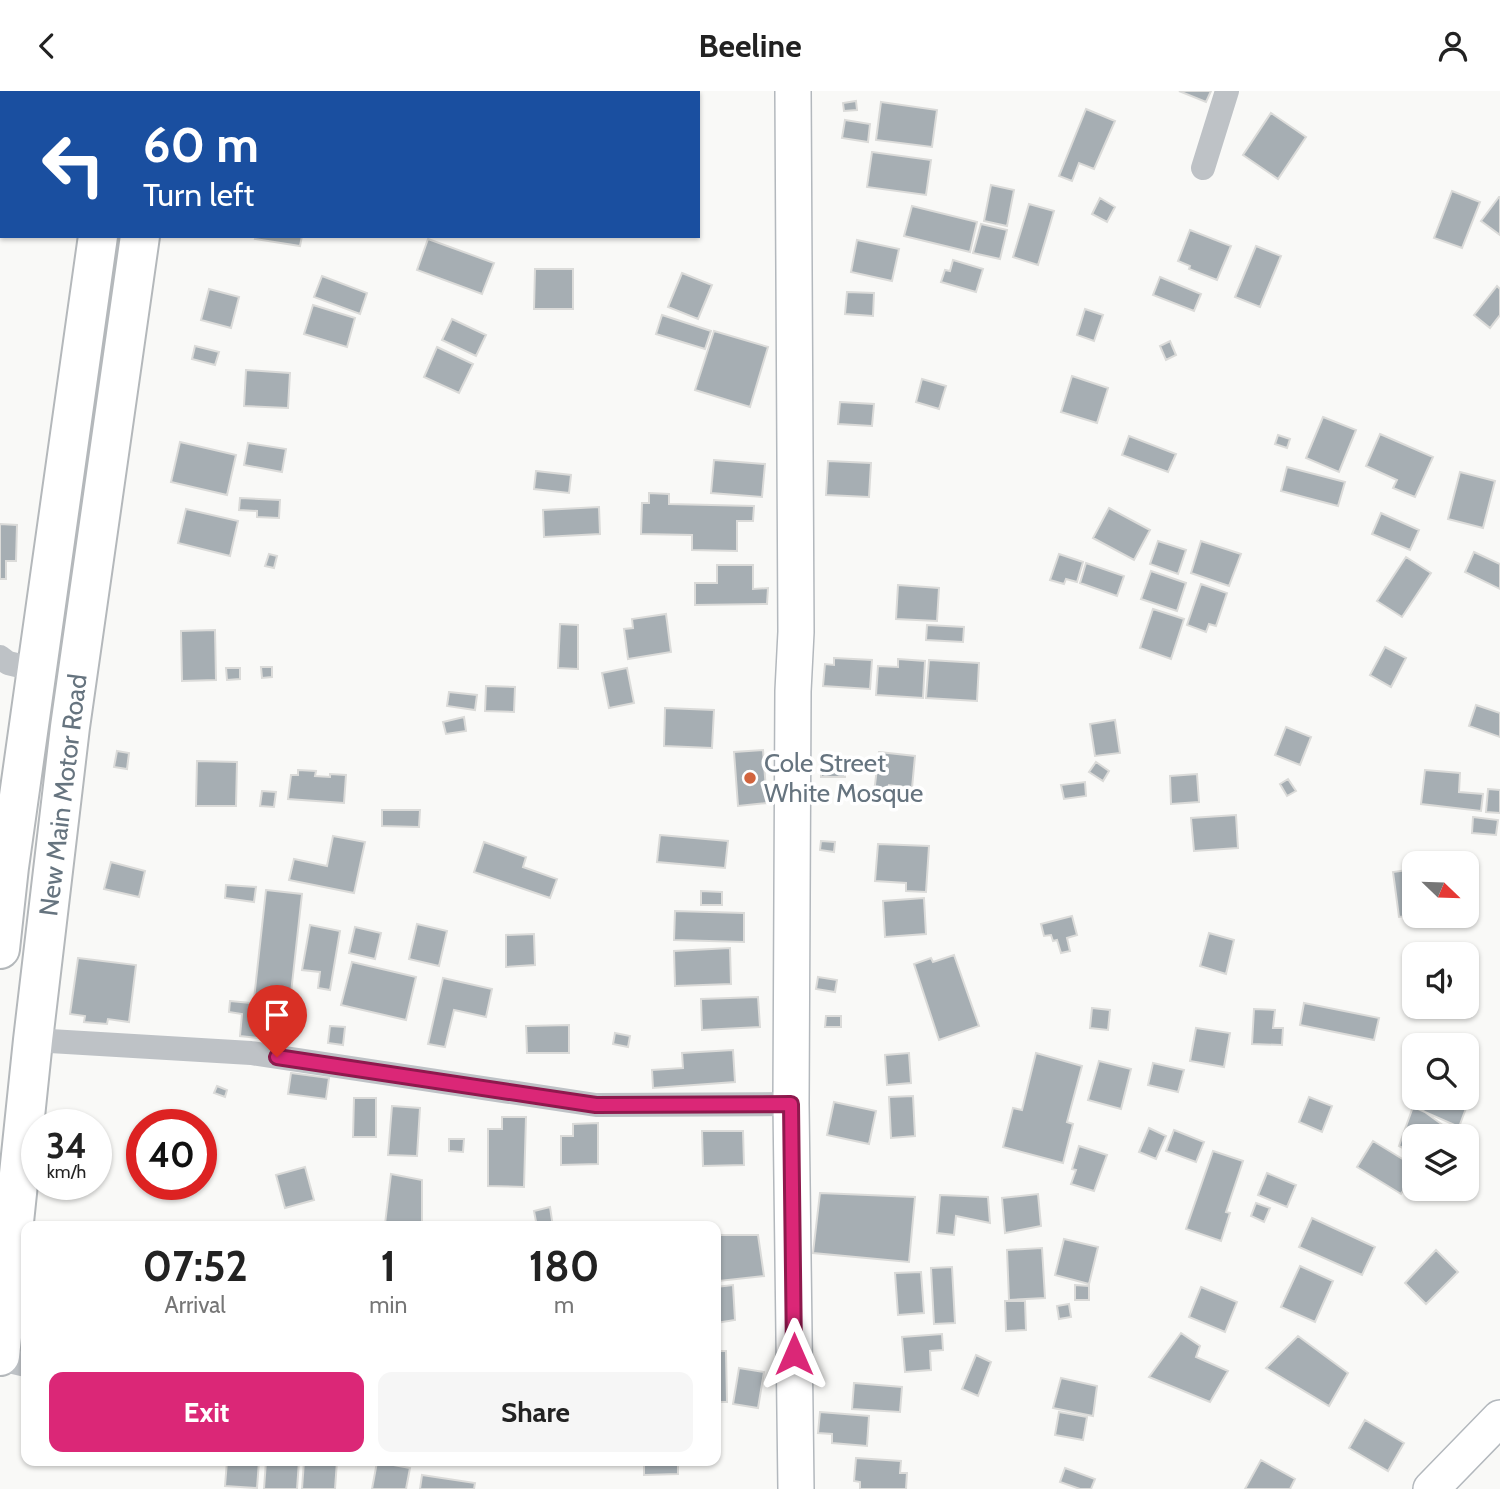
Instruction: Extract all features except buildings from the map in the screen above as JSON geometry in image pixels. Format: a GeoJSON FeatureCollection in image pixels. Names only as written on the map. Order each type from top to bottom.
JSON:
{"type":"FeatureCollection","features":[{"type":"Feature","properties":{"kind":"highway","name":"New Main Motor Road"},"geometry":{"type":"LineString","coordinates":[[0,950],[9,867],[98,238]]}},
{"type":"Feature","properties":{"kind":"highway","name":"New Main Motor Road"},"geometry":{"type":"LineString","coordinates":[[0,1358],[33,1039],[70,727],[140,238]]}},
{"type":"Feature","properties":{"kind":"highway"},"geometry":{"type":"LineString","coordinates":[[9,867],[52,873]]}},
{"type":"Feature","properties":{"kind":"street"},"geometry":{"type":"LineString","coordinates":[[793,91],[796,632],[793,691],[791,1104],[796,1489]]}},
{"type":"Feature","properties":{"kind":"street"},"geometry":{"type":"LineString","coordinates":[[1203,168],[1227,91]]}},
{"type":"Feature","properties":{"kind":"street"},"geometry":{"type":"LineString","coordinates":[[0,657],[8,663],[37,670]]}},
{"type":"Feature","properties":{"kind":"street"},"geometry":{"type":"LineString","coordinates":[[33,1039],[251,1053],[596,1105],[791,1104]]}},
{"type":"Feature","properties":{"kind":"street"},"geometry":{"type":"LineString","coordinates":[[0,1358],[21,1364]]}},
{"type":"Feature","properties":{"kind":"street"},"geometry":{"type":"LineString","coordinates":[[1431,1489],[1495,1435]]}},
{"type":"Feature","properties":{"kind":"place","name":"Cole Street White Mosque"},"geometry":{"type":"Point","coordinates":[750,778]}},
{"type":"Feature","properties":{"kind":"route"},"geometry":{"type":"LineString","coordinates":[[277,1057],[596,1105],[791,1104],[794,1354]]}}]}
